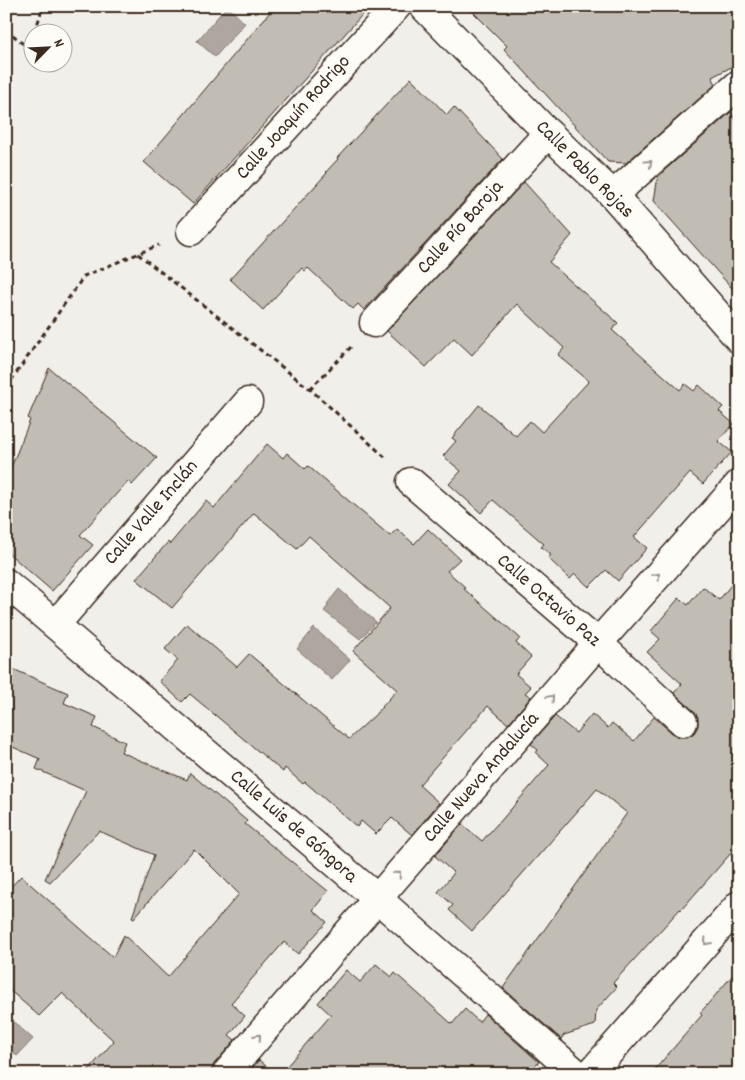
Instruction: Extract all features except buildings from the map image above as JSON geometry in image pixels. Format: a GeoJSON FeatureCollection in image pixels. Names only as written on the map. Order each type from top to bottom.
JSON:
{"type":"FeatureCollection","features":[{"type":"Feature","properties":{"kind":"street","name":"Calle Joaquín Rodrigo"},"geometry":{"type":"LineString","coordinates":[[191,231],[397,6]]}},
{"type":"Feature","properties":{"kind":"street","name":"Calle Pablo Rojas"},"geometry":{"type":"LineString","coordinates":[[423,6],[612,195],[739,339]]}},
{"type":"Feature","properties":{"kind":"street"},"geometry":{"type":"LineString","coordinates":[[612,195],[739,84]]}},
{"type":"Feature","properties":{"kind":"street","name":"Calle Pío Baroja"},"geometry":{"type":"LineString","coordinates":[[374,323],[548,133]]}},
{"type":"Feature","properties":{"kind":"street","name":"Calle Valle Inclán"},"geometry":{"type":"LineString","coordinates":[[56,624],[248,402]]}},
{"type":"Feature","properties":{"kind":"street","name":"Calle Octavio Paz"},"geometry":{"type":"LineString","coordinates":[[411,482],[598,644],[683,722]]}},
{"type":"Feature","properties":{"kind":"street","name":"Calle Nueva Andalucía"},"geometry":{"type":"LineString","coordinates":[[226,1074],[739,484]]}},
{"type":"Feature","properties":{"kind":"street","name":"Calle Luis de Góngora"},"geometry":{"type":"LineString","coordinates":[[6,583],[378,899],[577,1074]]}},
{"type":"Feature","properties":{"kind":"street"},"geometry":{"type":"LineString","coordinates":[[590,1074],[739,905]]}},
{"type":"Feature","properties":{"kind":"path"},"geometry":{"type":"LineString","coordinates":[[38,22],[43,6]]}},
{"type":"Feature","properties":{"kind":"path"},"geometry":{"type":"LineString","coordinates":[[6,29],[22,43]]}},
{"type":"Feature","properties":{"kind":"path"},"geometry":{"type":"LineString","coordinates":[[6,388],[84,276],[191,231]]}},
{"type":"Feature","properties":{"kind":"path"},"geometry":{"type":"LineString","coordinates":[[138,254],[310,389],[411,482]]}},
{"type":"Feature","properties":{"kind":"path"},"geometry":{"type":"LineString","coordinates":[[310,389],[374,323]]}},
{"type":"Feature","properties":{"kind":"shaded area"},"geometry":{"type":"Polygon","coordinates":[[[227,6],[245,23],[215,57],[197,41],[227,6]]]}},
{"type":"Feature","properties":{"kind":"shaded area"},"geometry":{"type":"Polygon","coordinates":[[[339,589],[376,622],[360,639],[324,611],[339,589]]]}},
{"type":"Feature","properties":{"kind":"shaded area"},"geometry":{"type":"Polygon","coordinates":[[[314,628],[350,660],[332,680],[297,649],[314,628]]]}},
{"type":"Feature","properties":{"kind":"shaded area"},"geometry":{"type":"Polygon","coordinates":[[[6,1015],[33,1039],[17,1056],[6,1046],[6,1015]]]}}]}
